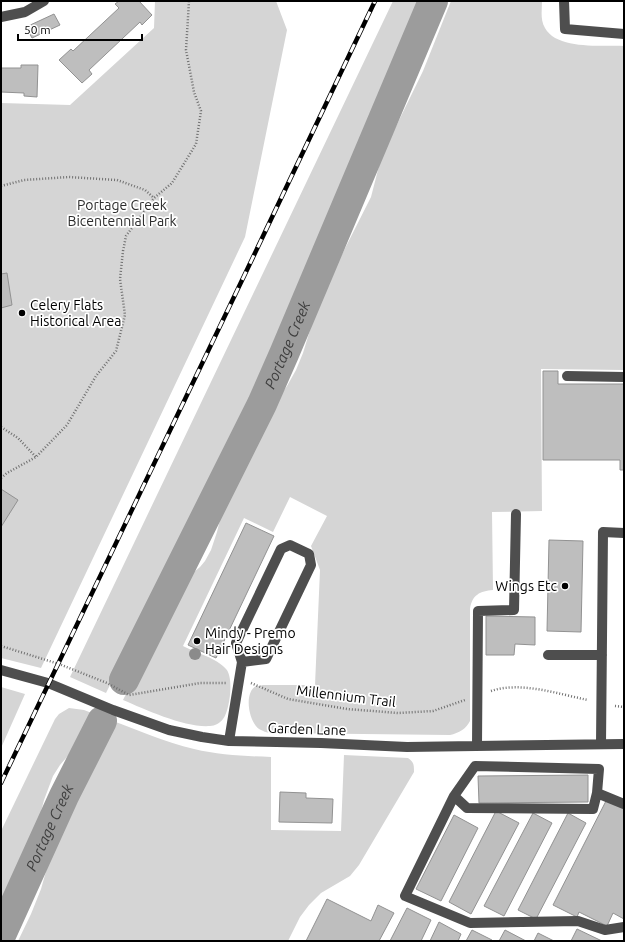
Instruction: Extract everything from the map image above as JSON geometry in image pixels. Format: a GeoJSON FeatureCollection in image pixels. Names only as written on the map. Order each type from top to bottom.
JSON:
{"type":"FeatureCollection","features":[{"type":"Feature","properties":{"kind":"street"},"geometry":{"type":"LineString","coordinates":[[1,17],[25,12],[44,1]]}},
{"type":"Feature","properties":{"kind":"street"},"geometry":{"type":"LineString","coordinates":[[564,1],[565,29],[624,34]]}},
{"type":"Feature","properties":{"kind":"street"},"geometry":{"type":"LineString","coordinates":[[567,376],[624,376]]}},
{"type":"Feature","properties":{"kind":"street"},"geometry":{"type":"LineString","coordinates":[[477,746],[478,611],[514,610],[516,514]]}},
{"type":"Feature","properties":{"kind":"street"},"geometry":{"type":"LineString","coordinates":[[601,744],[603,532],[624,532]]}},
{"type":"Feature","properties":{"kind":"street"},"geometry":{"type":"LineString","coordinates":[[229,741],[242,662],[236,643],[281,549],[290,545],[309,554],[311,565],[266,658],[242,662]]}},
{"type":"Feature","properties":{"kind":"street"},"geometry":{"type":"LineString","coordinates":[[548,655],[602,655]]}},
{"type":"Feature","properties":{"kind":"street","name":"Garden Lane"},"geometry":{"type":"LineString","coordinates":[[1,670],[48,683],[113,710],[169,730],[229,741],[407,747],[624,744]]}},
{"type":"Feature","properties":{"kind":"street"},"geometry":{"type":"LineString","coordinates":[[454,796],[467,808],[593,809],[597,793],[599,769],[475,766],[454,796],[405,896],[470,923],[578,921],[605,930],[624,927]]}},
{"type":"Feature","properties":{"kind":"street"},"geometry":{"type":"LineString","coordinates":[[597,793],[624,804]]}},
{"type":"Feature","properties":{"kind":"path"},"geometry":{"type":"LineString","coordinates":[[1,478],[7,473],[36,457],[67,425],[96,376],[116,351],[125,315],[120,279],[126,236],[154,198],[172,183],[196,144],[200,111],[194,92],[186,50],[189,1]]}},
{"type":"Feature","properties":{"kind":"path"},"geometry":{"type":"LineString","coordinates":[[1,186],[24,180],[69,177],[117,180],[145,190],[154,198]]}},
{"type":"Feature","properties":{"kind":"path"},"geometry":{"type":"LineString","coordinates":[[1,427],[18,438],[36,457]]}},
{"type":"Feature","properties":{"kind":"path","name":"Millennium Trail"},"geometry":{"type":"LineString","coordinates":[[1,646],[59,664],[107,683],[129,695],[200,683],[248,682],[288,699],[347,709],[398,713],[433,711],[497,689],[524,688],[624,708]]}},
{"type":"Feature","properties":{"kind":"green space","name":"Portage Creek Bicentennial Park"},"geometry":{"type":"Polygon","coordinates":[[[155,1],[276,1],[287,30],[245,237],[41,668],[1,658],[1,103],[70,105],[154,28],[155,1]]]}},
{"type":"Feature","properties":{"kind":"green space"},"geometry":{"type":"Polygon","coordinates":[[[393,1],[424,1],[343,190],[275,356],[106,693],[70,677],[393,1]]]}},
{"type":"Feature","properties":{"kind":"green space"},"geometry":{"type":"Polygon","coordinates":[[[451,1],[542,1],[543,25],[551,35],[559,40],[581,45],[624,46],[624,370],[541,369],[542,511],[492,512],[493,590],[484,591],[477,595],[471,604],[470,609],[470,721],[462,730],[450,735],[272,733],[265,732],[257,727],[253,722],[249,709],[250,695],[256,686],[315,685],[320,570],[311,546],[327,516],[290,497],[273,532],[244,518],[183,646],[206,656],[226,669],[230,679],[230,694],[228,709],[223,719],[212,726],[200,726],[166,718],[123,700],[176,594],[188,577],[205,561],[211,550],[227,491],[233,476],[270,410],[296,370],[303,353],[318,304],[371,197],[385,149],[423,71],[451,1]]]}},
{"type":"Feature","properties":{"kind":"green space"},"geometry":{"type":"Polygon","coordinates":[[[1,687],[25,694],[1,748],[1,687]]]}},
{"type":"Feature","properties":{"kind":"green space"},"geometry":{"type":"Polygon","coordinates":[[[69,708],[84,710],[97,715],[86,735],[60,765],[53,776],[44,800],[36,831],[20,864],[1,917],[1,831],[55,719],[59,714],[69,708]]]}},
{"type":"Feature","properties":{"kind":"green space"},"geometry":{"type":"Polygon","coordinates":[[[110,720],[194,749],[222,754],[271,757],[271,830],[341,831],[344,755],[408,758],[413,764],[414,772],[359,865],[350,876],[321,893],[309,905],[300,917],[288,941],[18,941],[41,889],[47,868],[51,843],[64,807],[110,720]]]}},
{"type":"Feature","properties":{"kind":"building"},"geometry":{"type":"Polygon","coordinates":[[[119,1],[139,1],[152,15],[142,25],[140,22],[89,70],[92,74],[82,83],[59,60],[71,49],[73,51],[119,8],[115,4],[119,1]]]}},
{"type":"Feature","properties":{"kind":"building"},"geometry":{"type":"Polygon","coordinates":[[[54,14],[60,25],[32,38],[26,27],[54,14]]]}},
{"type":"Feature","properties":{"kind":"building"},"geometry":{"type":"Polygon","coordinates":[[[21,65],[38,65],[37,97],[24,96],[24,93],[1,92],[1,68],[21,68],[21,65]]]}},
{"type":"Feature","properties":{"kind":"building"},"geometry":{"type":"Polygon","coordinates":[[[7,273],[12,305],[1,308],[1,274],[7,273]]]}},
{"type":"Feature","properties":{"kind":"building"},"geometry":{"type":"Polygon","coordinates":[[[543,371],[558,371],[558,384],[624,384],[624,470],[620,470],[620,460],[543,460],[543,371]]]}},
{"type":"Feature","properties":{"kind":"building"},"geometry":{"type":"Polygon","coordinates":[[[1,489],[18,500],[1,527],[1,489]]]}},
{"type":"Feature","properties":{"kind":"building"},"geometry":{"type":"Polygon","coordinates":[[[246,523],[274,536],[216,658],[188,645],[246,523]]]}},
{"type":"Feature","properties":{"kind":"building","name":"Wings Etc"},"geometry":{"type":"Polygon","coordinates":[[[549,540],[583,541],[581,632],[547,631],[549,540]]]}},
{"type":"Feature","properties":{"kind":"building"},"geometry":{"type":"Polygon","coordinates":[[[486,616],[535,617],[535,645],[515,644],[514,655],[486,655],[486,616]]]}},
{"type":"Feature","properties":{"kind":"building"},"geometry":{"type":"Polygon","coordinates":[[[588,775],[588,802],[479,803],[478,776],[588,775]]]}},
{"type":"Feature","properties":{"kind":"building"},"geometry":{"type":"Polygon","coordinates":[[[280,792],[306,793],[306,798],[333,799],[332,823],[279,822],[280,792]]]}},
{"type":"Feature","properties":{"kind":"building"},"geometry":{"type":"Polygon","coordinates":[[[607,799],[624,808],[624,919],[613,913],[607,926],[579,912],[577,917],[553,905],[607,799]]]}},
{"type":"Feature","properties":{"kind":"building"},"geometry":{"type":"Polygon","coordinates":[[[496,811],[519,823],[471,914],[449,902],[496,811]]]}},
{"type":"Feature","properties":{"kind":"building"},"geometry":{"type":"Polygon","coordinates":[[[533,813],[552,823],[504,916],[484,906],[533,813]]]}},
{"type":"Feature","properties":{"kind":"building"},"geometry":{"type":"Polygon","coordinates":[[[568,813],[586,823],[536,919],[518,910],[568,813]]]}},
{"type":"Feature","properties":{"kind":"building"},"geometry":{"type":"Polygon","coordinates":[[[454,815],[478,828],[441,901],[416,889],[454,815]]]}},
{"type":"Feature","properties":{"kind":"building"},"geometry":{"type":"Polygon","coordinates":[[[327,899],[371,921],[378,905],[394,913],[379,941],[306,941],[327,899]]]}},
{"type":"Feature","properties":{"kind":"building"},"geometry":{"type":"Polygon","coordinates":[[[407,908],[431,920],[421,941],[390,941],[407,908]]]}},
{"type":"Feature","properties":{"kind":"building"},"geometry":{"type":"Polygon","coordinates":[[[439,922],[461,934],[458,941],[430,941],[439,922]]]}},
{"type":"Feature","properties":{"kind":"building"},"geometry":{"type":"Polygon","coordinates":[[[577,929],[602,941],[571,941],[577,929]]]}},
{"type":"Feature","properties":{"kind":"building"},"geometry":{"type":"Polygon","coordinates":[[[472,930],[492,940],[492,941],[466,941],[472,930]]]}},
{"type":"Feature","properties":{"kind":"building"},"geometry":{"type":"Polygon","coordinates":[[[505,930],[526,941],[499,941],[505,930]]]}},
{"type":"Feature","properties":{"kind":"building"},"geometry":{"type":"Polygon","coordinates":[[[538,933],[554,941],[534,941],[538,933]]]}},
{"type":"Feature","properties":{"kind":"waterway","name":"Portage Creek"},"geometry":{"type":"LineString","coordinates":[[124,680],[262,404],[433,1]]}},
{"type":"Feature","properties":{"kind":"waterway","name":"Portage Creek"},"geometry":{"type":"LineString","coordinates":[[1,935],[64,796],[102,721]]}},
{"type":"Feature","properties":{"kind":"railway"},"geometry":{"type":"LineString","coordinates":[[1,783],[375,1]]}},
{"type":"Feature","properties":{"kind":"place","name":"Celery Flats Historical Area"},"geometry":{"type":"Point","coordinates":[22,313]}},
{"type":"Feature","properties":{"kind":"place","name":"Wings Etc"},"geometry":{"type":"Point","coordinates":[565,586]}},
{"type":"Feature","properties":{"kind":"place","name":"Mindy - Premo Hair Designs"},"geometry":{"type":"Point","coordinates":[197,641]}}]}
